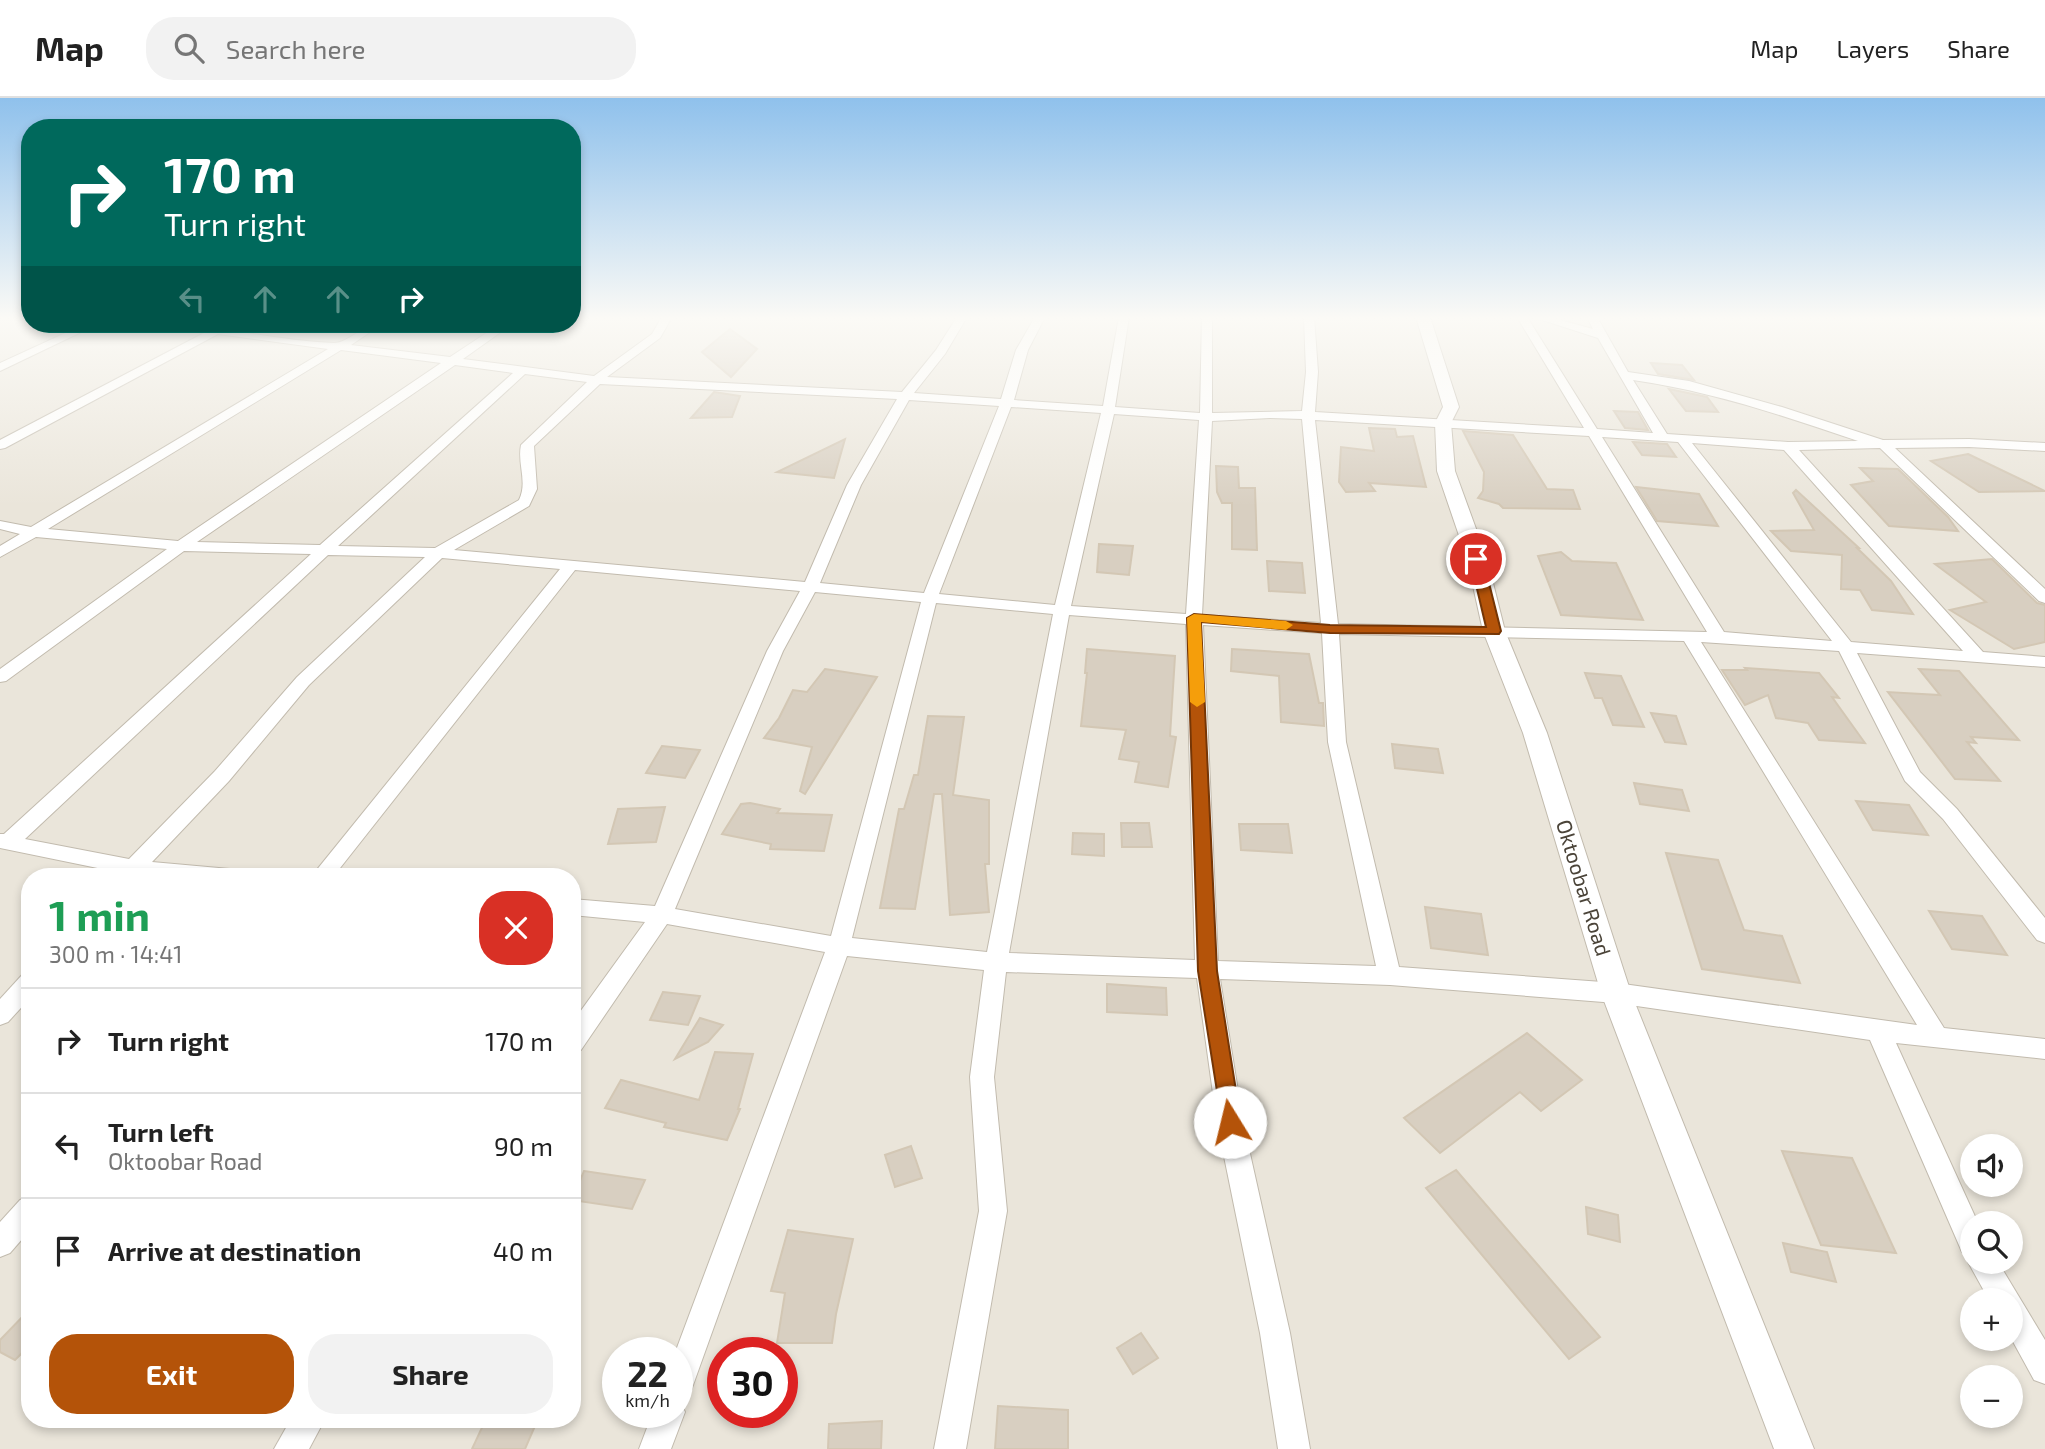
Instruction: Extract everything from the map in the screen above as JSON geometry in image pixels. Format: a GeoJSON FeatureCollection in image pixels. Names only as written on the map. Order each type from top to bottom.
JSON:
{"type":"FeatureCollection","features":[{"type":"Feature","properties":{"kind":"street"},"geometry":{"type":"LineString","coordinates":[[0,445],[123,380]]}},
{"type":"Feature","properties":{"kind":"street"},"geometry":{"type":"LineString","coordinates":[[0,552],[284,380]]}},
{"type":"Feature","properties":{"kind":"street"},"geometry":{"type":"LineString","coordinates":[[0,677],[181,546],[425,380]]}},
{"type":"Feature","properties":{"kind":"street"},"geometry":{"type":"LineString","coordinates":[[4,842],[512,380]]}},
{"type":"Feature","properties":{"kind":"street"},"geometry":{"type":"LineString","coordinates":[[133,868],[222,775],[303,681],[438,553],[530,497],[526,452],[528,445],[568,405],[599,380]]}},
{"type":"Feature","properties":{"kind":"street"},"geometry":{"type":"LineString","coordinates":[[600,380],[905,396],[1206,417],[1308,415],[1788,446],[1969,443],[2045,447]]}},
{"type":"Feature","properties":{"kind":"street"},"geometry":{"type":"LineString","coordinates":[[581,1030],[662,915],[775,651],[810,585],[854,485],[905,396],[918,380]]}},
{"type":"Feature","properties":{"kind":"street"},"geometry":{"type":"LineString","coordinates":[[693,1344],[839,946],[930,597],[1012,380]]}},
{"type":"Feature","properties":{"kind":"street"},"geometry":{"type":"LineString","coordinates":[[950,1449],[993,1211],[982,1077],[996,961],[1062,610],[1113,380]]}},
{"type":"Feature","properties":{"kind":"street"},"geometry":{"type":"LineString","coordinates":[[1206,380],[1194,618],[1207,971],[1230,1122],[1275,1333],[1294,1449]]}},
{"type":"Feature","properties":{"kind":"street"},"geometry":{"type":"LineString","coordinates":[[1311,380],[1308,415],[1330,629],[1337,742],[1390,976]]}},
{"type":"Feature","properties":{"kind":"street","name":"Oktoobar Road"},"geometry":{"type":"LineString","coordinates":[[1443,380],[1451,407],[1443,423],[1446,471],[1476,559],[1494,631],[1535,733],[1616,993],[1794,1449]]}},
{"type":"Feature","properties":{"kind":"street"},"geometry":{"type":"LineString","coordinates":[[1561,380],[1719,637]]}},
{"type":"Feature","properties":{"kind":"street"},"geometry":{"type":"LineString","coordinates":[[1627,380],[1663,438]]}},
{"type":"Feature","properties":{"kind":"street"},"geometry":{"type":"LineString","coordinates":[[1658,380],[1685,384],[1778,411],[1884,446],[2045,598]]}},
{"type":"Feature","properties":{"kind":"street"},"geometry":{"type":"LineString","coordinates":[[1682,439],[1845,646],[1912,776],[1950,814],[2045,934]]}},
{"type":"Feature","properties":{"kind":"street"},"geometry":{"type":"LineString","coordinates":[[1788,446],[1978,657]]}},
{"type":"Feature","properties":{"kind":"street"},"geometry":{"type":"LineString","coordinates":[[0,525],[33,532],[181,546],[438,553],[1062,610],[1330,629],[1719,637],[2045,662]]}},
{"type":"Feature","properties":{"kind":"street"},"geometry":{"type":"LineString","coordinates":[[328,868],[572,564]]}},
{"type":"Feature","properties":{"kind":"street"},"geometry":{"type":"LineString","coordinates":[[1689,636],[1937,1037]]}},
{"type":"Feature","properties":{"kind":"street"},"geometry":{"type":"LineString","coordinates":[[4,842],[112,868]]}},
{"type":"Feature","properties":{"kind":"street"},"geometry":{"type":"LineString","coordinates":[[581,908],[662,915],[839,946],[996,961],[1390,976],[1616,993],[1878,1031],[2045,1049]]}},
{"type":"Feature","properties":{"kind":"street"},"geometry":{"type":"LineString","coordinates":[[0,1015],[21,992]]}},
{"type":"Feature","properties":{"kind":"street"},"geometry":{"type":"LineString","coordinates":[[1878,1031],[1960,1215]]}},
{"type":"Feature","properties":{"kind":"street"},"geometry":{"type":"LineString","coordinates":[[0,1243],[21,1219]]}},
{"type":"Feature","properties":{"kind":"street"},"geometry":{"type":"LineString","coordinates":[[2023,1331],[2045,1369]]}},
{"type":"Feature","properties":{"kind":"street"},"geometry":{"type":"LineString","coordinates":[[290,1449],[304,1428]]}},
{"type":"Feature","properties":{"kind":"street"},"geometry":{"type":"LineString","coordinates":[[655,1449],[662,1428]]}},
{"type":"Feature","properties":{"kind":"shaded area"},"geometry":{"type":"Polygon","coordinates":[[[0,380],[2045,380],[2045,1449],[0,1449],[0,380]]]}},
{"type":"Feature","properties":{"kind":"building"},"geometry":{"type":"Polygon","coordinates":[[[1669,389],[1707,397],[1718,412],[1686,411],[1669,389]]]}},
{"type":"Feature","properties":{"kind":"building"},"geometry":{"type":"Polygon","coordinates":[[[714,392],[740,396],[732,417],[691,418],[714,392]]]}},
{"type":"Feature","properties":{"kind":"building"},"geometry":{"type":"Polygon","coordinates":[[[1614,411],[1638,412],[1648,430],[1625,428],[1614,411]]]}},
{"type":"Feature","properties":{"kind":"building"},"geometry":{"type":"Polygon","coordinates":[[[1369,428],[1395,429],[1397,437],[1413,436],[1426,487],[1369,483],[1375,491],[1346,492],[1339,482],[1341,447],[1374,451],[1369,428]]]}},
{"type":"Feature","properties":{"kind":"building"},"geometry":{"type":"Polygon","coordinates":[[[1463,431],[1513,435],[1547,489],[1573,490],[1580,509],[1503,508],[1499,504],[1478,498],[1483,491],[1484,472],[1463,431]]]}},
{"type":"Feature","properties":{"kind":"building"},"geometry":{"type":"Polygon","coordinates":[[[845,439],[834,478],[777,472],[845,439]]]}},
{"type":"Feature","properties":{"kind":"building"},"geometry":{"type":"Polygon","coordinates":[[[1633,442],[1667,444],[1676,457],[1642,455],[1633,442]]]}},
{"type":"Feature","properties":{"kind":"building"},"geometry":{"type":"Polygon","coordinates":[[[1968,454],[2045,491],[1979,492],[1931,461],[1968,454]]]}},
{"type":"Feature","properties":{"kind":"building"},"geometry":{"type":"Polygon","coordinates":[[[1216,466],[1238,467],[1239,488],[1255,488],[1257,550],[1232,549],[1232,503],[1222,503],[1217,492],[1216,466]]]}},
{"type":"Feature","properties":{"kind":"building"},"geometry":{"type":"Polygon","coordinates":[[[1860,468],[1898,469],[1948,517],[1958,531],[1889,526],[1851,485],[1873,481],[1860,468]]]}},
{"type":"Feature","properties":{"kind":"building"},"geometry":{"type":"Polygon","coordinates":[[[1636,487],[1699,494],[1718,526],[1657,521],[1636,487]]]}},
{"type":"Feature","properties":{"kind":"building"},"geometry":{"type":"Polygon","coordinates":[[[1796,490],[1891,581],[1913,614],[1872,610],[1860,590],[1841,589],[1842,555],[1791,551],[1771,531],[1814,530],[1793,493],[1796,490]]]}},
{"type":"Feature","properties":{"kind":"building"},"geometry":{"type":"Polygon","coordinates":[[[1099,544],[1133,546],[1129,575],[1097,572],[1099,544]]]}},
{"type":"Feature","properties":{"kind":"building"},"geometry":{"type":"Polygon","coordinates":[[[1561,552],[1572,561],[1616,563],[1643,620],[1561,615],[1538,556],[1561,552]]]}},
{"type":"Feature","properties":{"kind":"building"},"geometry":{"type":"Polygon","coordinates":[[[1992,559],[2037,603],[2045,605],[2045,642],[2014,649],[1950,610],[1986,602],[1935,564],[1992,559]]]}},
{"type":"Feature","properties":{"kind":"building"},"geometry":{"type":"Polygon","coordinates":[[[1267,561],[1302,563],[1305,593],[1269,591],[1267,561]]]}},
{"type":"Feature","properties":{"kind":"building"},"geometry":{"type":"Polygon","coordinates":[[[1087,649],[1175,656],[1170,736],[1176,737],[1168,787],[1135,782],[1139,762],[1119,759],[1126,730],[1081,726],[1087,649]]]}},
{"type":"Feature","properties":{"kind":"building"},"geometry":{"type":"Polygon","coordinates":[[[1232,649],[1309,654],[1319,703],[1323,703],[1324,726],[1281,722],[1279,676],[1231,671],[1232,649]]]}},
{"type":"Feature","properties":{"kind":"building"},"geometry":{"type":"Polygon","coordinates":[[[1745,668],[1819,673],[1839,698],[1832,697],[1865,743],[1819,740],[1808,723],[1776,718],[1768,695],[1745,705],[1722,670],[1747,670],[1745,668]]]}},
{"type":"Feature","properties":{"kind":"building"},"geometry":{"type":"Polygon","coordinates":[[[825,669],[877,677],[805,794],[800,791],[812,747],[764,738],[779,718],[793,690],[807,692],[825,669]]]}},
{"type":"Feature","properties":{"kind":"building"},"geometry":{"type":"Polygon","coordinates":[[[1919,669],[1959,671],[2019,740],[1971,737],[1976,743],[1967,742],[2000,781],[1955,779],[1888,692],[1940,695],[1919,669]]]}},
{"type":"Feature","properties":{"kind":"building"},"geometry":{"type":"Polygon","coordinates":[[[1585,673],[1621,676],[1644,727],[1613,725],[1602,698],[1595,698],[1585,673]]]}},
{"type":"Feature","properties":{"kind":"building"},"geometry":{"type":"Polygon","coordinates":[[[1651,713],[1676,716],[1686,744],[1665,742],[1651,713]]]}},
{"type":"Feature","properties":{"kind":"building"},"geometry":{"type":"Polygon","coordinates":[[[928,716],[964,717],[953,795],[989,800],[989,864],[985,864],[989,912],[950,915],[942,794],[934,794],[915,909],[880,908],[899,809],[904,809],[914,775],[918,775],[928,716]]]}},
{"type":"Feature","properties":{"kind":"building"},"geometry":{"type":"Polygon","coordinates":[[[1392,744],[1438,749],[1443,773],[1395,768],[1392,744]]]}},
{"type":"Feature","properties":{"kind":"building"},"geometry":{"type":"Polygon","coordinates":[[[662,746],[700,750],[685,778],[646,773],[662,746]]]}},
{"type":"Feature","properties":{"kind":"building"},"geometry":{"type":"Polygon","coordinates":[[[1634,783],[1682,790],[1689,811],[1640,804],[1634,783]]]}},
{"type":"Feature","properties":{"kind":"building"},"geometry":{"type":"Polygon","coordinates":[[[1856,801],[1909,805],[1928,835],[1873,830],[1856,801]]]}},
{"type":"Feature","properties":{"kind":"building"},"geometry":{"type":"Polygon","coordinates":[[[750,803],[780,809],[777,813],[832,815],[824,851],[770,849],[771,844],[722,834],[741,804],[750,803]]]}},
{"type":"Feature","properties":{"kind":"building"},"geometry":{"type":"Polygon","coordinates":[[[665,807],[656,842],[608,844],[618,809],[665,807]]]}},
{"type":"Feature","properties":{"kind":"building"},"geometry":{"type":"Polygon","coordinates":[[[1121,823],[1149,823],[1152,847],[1122,847],[1121,823]]]}},
{"type":"Feature","properties":{"kind":"building"},"geometry":{"type":"Polygon","coordinates":[[[1239,824],[1288,824],[1292,853],[1241,850],[1239,824]]]}},
{"type":"Feature","properties":{"kind":"building"},"geometry":{"type":"Polygon","coordinates":[[[1073,833],[1104,834],[1104,856],[1072,854],[1073,833]]]}},
{"type":"Feature","properties":{"kind":"building"},"geometry":{"type":"Polygon","coordinates":[[[1666,853],[1718,860],[1744,930],[1782,936],[1800,983],[1702,969],[1666,853]]]}},
{"type":"Feature","properties":{"kind":"building"},"geometry":{"type":"Polygon","coordinates":[[[1425,907],[1481,914],[1488,955],[1431,948],[1425,907]]]}},
{"type":"Feature","properties":{"kind":"building"},"geometry":{"type":"Polygon","coordinates":[[[1929,911],[1982,916],[2007,955],[1952,949],[1929,911]]]}},
{"type":"Feature","properties":{"kind":"building"},"geometry":{"type":"Polygon","coordinates":[[[1107,984],[1166,988],[1167,1015],[1107,1012],[1107,984]]]}},
{"type":"Feature","properties":{"kind":"building"},"geometry":{"type":"Polygon","coordinates":[[[663,992],[700,996],[688,1025],[650,1020],[663,992]]]}},
{"type":"Feature","properties":{"kind":"building"},"geometry":{"type":"Polygon","coordinates":[[[700,1018],[723,1025],[708,1042],[675,1059],[700,1018]]]}},
{"type":"Feature","properties":{"kind":"building"},"geometry":{"type":"Polygon","coordinates":[[[1527,1033],[1582,1080],[1541,1111],[1520,1092],[1440,1153],[1404,1118],[1527,1033]]]}},
{"type":"Feature","properties":{"kind":"building"},"geometry":{"type":"Polygon","coordinates":[[[715,1052],[753,1054],[740,1109],[727,1140],[664,1127],[666,1123],[605,1108],[621,1080],[699,1100],[715,1052]]]}},
{"type":"Feature","properties":{"kind":"building"},"geometry":{"type":"Polygon","coordinates":[[[911,1146],[922,1178],[895,1187],[885,1155],[911,1146]]]}},
{"type":"Feature","properties":{"kind":"building"},"geometry":{"type":"Polygon","coordinates":[[[1782,1151],[1852,1158],[1896,1253],[1821,1245],[1782,1151]]]}},
{"type":"Feature","properties":{"kind":"building"},"geometry":{"type":"Polygon","coordinates":[[[1456,1170],[1600,1337],[1569,1359],[1426,1188],[1456,1170]]]}},
{"type":"Feature","properties":{"kind":"building"},"geometry":{"type":"Polygon","coordinates":[[[584,1171],[645,1180],[632,1209],[581,1201],[581,1178],[584,1171]]]}},
{"type":"Feature","properties":{"kind":"building"},"geometry":{"type":"Polygon","coordinates":[[[1586,1207],[1618,1215],[1620,1242],[1588,1234],[1586,1207]]]}},
{"type":"Feature","properties":{"kind":"building"},"geometry":{"type":"Polygon","coordinates":[[[788,1230],[853,1239],[832,1343],[798,1343],[798,1337],[778,1337],[785,1293],[771,1291],[788,1230]]]}},
{"type":"Feature","properties":{"kind":"building"},"geometry":{"type":"Polygon","coordinates":[[[1783,1243],[1827,1252],[1836,1282],[1791,1272],[1783,1243]]]}},
{"type":"Feature","properties":{"kind":"building"},"geometry":{"type":"Polygon","coordinates":[[[21,1318],[21,1354],[15,1360],[0,1352],[0,1340],[21,1318]]]}},
{"type":"Feature","properties":{"kind":"building"},"geometry":{"type":"Polygon","coordinates":[[[1141,1333],[1158,1358],[1133,1374],[1117,1348],[1141,1333]]]}},
{"type":"Feature","properties":{"kind":"building"},"geometry":{"type":"Polygon","coordinates":[[[998,1406],[1068,1410],[1068,1449],[995,1449],[998,1406]]]}},
{"type":"Feature","properties":{"kind":"building"},"geometry":{"type":"Polygon","coordinates":[[[882,1421],[881,1449],[828,1449],[829,1424],[882,1421]]]}},
{"type":"Feature","properties":{"kind":"building"},"geometry":{"type":"Polygon","coordinates":[[[482,1428],[534,1428],[525,1449],[472,1449],[482,1428]]]}},
{"type":"Feature","properties":{"kind":"slow traffic"},"geometry":{"type":"LineString","coordinates":[[1197,702],[1194,618],[1286,625]]}},
{"type":"Feature","properties":{"kind":"route"},"geometry":{"type":"LineString","coordinates":[[1230,1122],[1207,971],[1194,618],[1330,629],[1494,631],[1476,559]]}}]}
